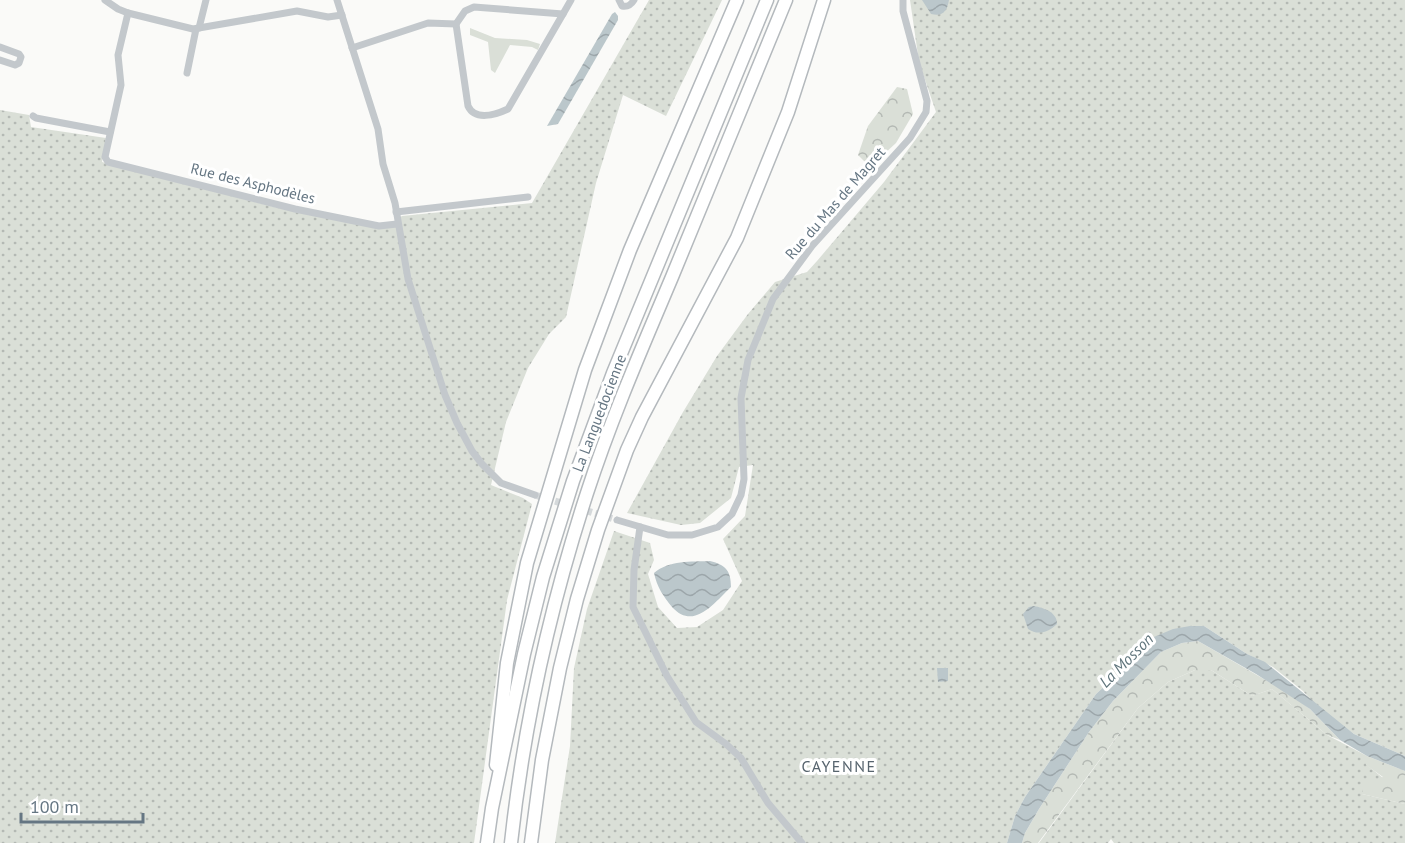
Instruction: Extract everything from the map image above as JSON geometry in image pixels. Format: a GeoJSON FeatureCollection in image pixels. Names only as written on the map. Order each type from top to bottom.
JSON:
{"type":"FeatureCollection","features":[{"type":"Feature","properties":{"kind":"highway"},"geometry":{"type":"LineString","coordinates":[[492,808],[497,740],[507,663],[527,563],[545,501],[585,370],[630,250],[737,0]]}},
{"type":"Feature","properties":{"kind":"highway","name":"La Languedocienne"},"geometry":{"type":"LineString","coordinates":[[487,843],[492,808],[534,613],[561,517],[613,373],[767,0]]}},
{"type":"Feature","properties":{"kind":"highway","name":"La Languedocienne"},"geometry":{"type":"LineString","coordinates":[[511,843],[522,762],[539,670],[588,491],[626,387],[786,0]]}},
{"type":"Feature","properties":{"kind":"highway"},"geometry":{"type":"LineString","coordinates":[[531,843],[542,760],[560,669],[577,599],[598,530],[627,450],[642,417],[737,238],[789,112],[824,0]]}},
{"type":"Feature","properties":{"kind":"street"},"geometry":{"type":"LineString","coordinates":[[105,0],[128,13],[198,28],[297,11],[328,17],[342,15]]}},
{"type":"Feature","properties":{"kind":"street"},"geometry":{"type":"LineString","coordinates":[[187,73],[206,0]]}},
{"type":"Feature","properties":{"kind":"street"},"geometry":{"type":"LineString","coordinates":[[338,0],[378,129],[383,164],[396,212],[408,279],[439,377],[457,423],[472,452],[501,483],[535,495]]}},
{"type":"Feature","properties":{"kind":"street"},"geometry":{"type":"LineString","coordinates":[[563,14],[474,7],[465,11],[456,24],[468,106],[473,113],[482,116],[508,109],[563,14],[571,0]]}},
{"type":"Feature","properties":{"kind":"street"},"geometry":{"type":"LineString","coordinates":[[619,0],[622,6],[627,7],[634,0]]}},
{"type":"Feature","properties":{"kind":"street","name":"Rue du Mas de Magret"},"geometry":{"type":"LineString","coordinates":[[617,520],[668,535],[692,536],[718,527],[732,514],[741,495],[744,479],[741,398],[743,384],[748,360],[773,299],[812,246],[910,138],[926,112],[927,101],[903,11],[903,0]]}},
{"type":"Feature","properties":{"kind":"street"},"geometry":{"type":"LineString","coordinates":[[33,116],[110,132],[121,85],[118,56],[128,13]]}},
{"type":"Feature","properties":{"kind":"street"},"geometry":{"type":"LineString","coordinates":[[352,48],[429,23],[456,24]]}},
{"type":"Feature","properties":{"kind":"street"},"geometry":{"type":"LineString","coordinates":[[0,47],[19,54],[21,57],[19,63],[15,65],[0,60]]}},
{"type":"Feature","properties":{"kind":"street","name":"Rue des Asphodèles"},"geometry":{"type":"LineString","coordinates":[[110,132],[105,157],[108,162],[273,204],[379,226],[397,224]]}},
{"type":"Feature","properties":{"kind":"street"},"geometry":{"type":"LineString","coordinates":[[396,212],[528,197]]}},
{"type":"Feature","properties":{"kind":"street"},"geometry":{"type":"LineString","coordinates":[[640,527],[634,570],[633,607],[667,676],[696,722],[741,758],[768,803],[802,843]]}},
{"type":"Feature","properties":{"kind":"green space"},"geometry":{"type":"Polygon","coordinates":[[[649,0],[722,0],[666,116],[623,95],[596,183],[566,317],[549,334],[528,368],[506,422],[491,485],[532,504],[507,600],[474,843],[0,843],[0,110],[29,115],[31,127],[106,138],[102,162],[274,207],[383,229],[402,216],[532,203],[649,0]]]}},
{"type":"Feature","properties":{"kind":"green space"},"geometry":{"type":"Polygon","coordinates":[[[910,0],[1405,0],[1405,756],[1354,734],[1317,706],[1303,691],[1273,667],[1247,654],[1204,626],[1146,648],[1096,694],[1025,797],[1015,816],[1007,843],[555,843],[570,746],[574,668],[587,609],[614,531],[650,543],[654,560],[648,574],[658,607],[677,628],[697,627],[723,610],[742,581],[723,539],[745,516],[753,465],[739,467],[731,498],[700,523],[681,525],[627,513],[717,356],[748,314],[775,282],[807,272],[884,182],[936,112],[919,62],[910,0]]]}},
{"type":"Feature","properties":{"kind":"green space"},"geometry":{"type":"Polygon","coordinates":[[[470,28],[495,38],[527,40],[540,44],[538,50],[532,47],[510,45],[495,73],[491,70],[488,42],[470,35],[470,28]]]}},
{"type":"Feature","properties":{"kind":"green space"},"geometry":{"type":"Polygon","coordinates":[[[897,87],[907,89],[913,114],[896,143],[870,167],[858,155],[868,126],[897,87]]]}},
{"type":"Feature","properties":{"kind":"green space"},"geometry":{"type":"Polygon","coordinates":[[[1198,641],[1290,694],[1310,709],[1340,740],[1327,735],[1272,689],[1252,696],[1211,670],[1195,670],[1168,682],[1138,708],[1038,843],[1022,843],[1039,809],[1089,732],[1113,701],[1161,652],[1182,643],[1198,641]]]}},
{"type":"Feature","properties":{"kind":"green space"},"geometry":{"type":"Polygon","coordinates":[[[1195,670],[1211,670],[1252,696],[1272,689],[1327,735],[1367,756],[1367,765],[1383,778],[1362,794],[1405,804],[1405,843],[1114,843],[1111,839],[1108,843],[1039,843],[1138,708],[1168,682],[1195,670]]]}},
{"type":"Feature","properties":{"kind":"green space"},"geometry":{"type":"Polygon","coordinates":[[[1367,756],[1405,771],[1405,804],[1362,794],[1364,782],[1383,777],[1366,765],[1367,756]]]}},
{"type":"Feature","properties":{"kind":"water"},"geometry":{"type":"Polygon","coordinates":[[[922,0],[949,0],[944,12],[935,15],[931,14],[922,0]]]}},
{"type":"Feature","properties":{"kind":"water"},"geometry":{"type":"Polygon","coordinates":[[[615,12],[618,20],[558,124],[547,126],[612,14],[615,12]]]}},
{"type":"Feature","properties":{"kind":"water"},"geometry":{"type":"Polygon","coordinates":[[[710,561],[720,564],[726,570],[730,577],[731,587],[703,612],[688,616],[680,614],[663,595],[654,573],[673,564],[710,561]]]}},
{"type":"Feature","properties":{"kind":"water"},"geometry":{"type":"Polygon","coordinates":[[[1029,607],[1046,609],[1055,616],[1057,624],[1043,632],[1028,629],[1023,614],[1029,607]]]}},
{"type":"Feature","properties":{"kind":"water"},"geometry":{"type":"Polygon","coordinates":[[[1204,626],[1247,654],[1265,662],[1354,734],[1405,756],[1405,771],[1367,756],[1340,740],[1310,709],[1256,674],[1198,641],[1182,643],[1161,652],[1113,701],[1089,732],[1039,809],[1022,843],[1007,843],[1015,816],[1025,797],[1096,694],[1146,648],[1154,637],[1173,629],[1204,626]]]}},
{"type":"Feature","properties":{"kind":"water"},"geometry":{"type":"Polygon","coordinates":[[[937,668],[948,668],[948,681],[938,682],[937,668]]]}},
{"type":"Feature","properties":{"kind":"tunnel"},"geometry":{"type":"LineString","coordinates":[[535,495],[617,520]]}},
{"type":"Feature","properties":{"kind":"district","name":"CAYENNE"},"geometry":{"type":"Point","coordinates":[839,766]}},
{"type":"Feature","properties":{"kind":"water label","name":"La Mosson"},"geometry":{"type":"Point","coordinates":[1126,660]}}]}
